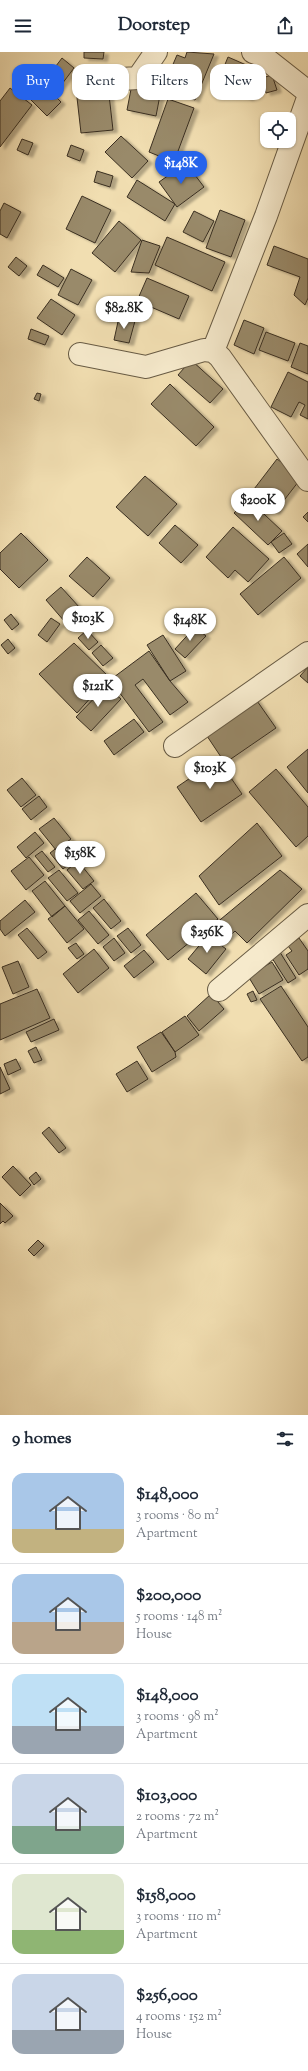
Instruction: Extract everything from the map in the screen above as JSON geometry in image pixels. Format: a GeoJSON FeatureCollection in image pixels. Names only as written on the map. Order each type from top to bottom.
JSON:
{"type":"FeatureCollection","features":[{"type":"Feature","properties":{"kind":"street"},"geometry":{"type":"LineString","coordinates":[[129,79],[138,78],[156,52]]}},
{"type":"Feature","properties":{"kind":"street"},"geometry":{"type":"LineString","coordinates":[[253,52],[261,55],[308,92]]}},
{"type":"Feature","properties":{"kind":"street"},"geometry":{"type":"LineString","coordinates":[[213,351],[266,216],[308,98]]}},
{"type":"Feature","properties":{"kind":"street"},"geometry":{"type":"LineString","coordinates":[[80,354],[146,367],[204,350],[213,351],[220,357],[308,480]]}},
{"type":"Feature","properties":{"kind":"street"},"geometry":{"type":"LineString","coordinates":[[175,746],[308,653]]}},
{"type":"Feature","properties":{"kind":"street"},"geometry":{"type":"LineString","coordinates":[[219,990],[308,916]]}},
{"type":"Feature","properties":{"kind":"building"},"geometry":{"type":"Polygon","coordinates":[[[84,52],[104,52],[103,59],[84,58],[84,52]]]}},
{"type":"Feature","properties":{"kind":"building"},"geometry":{"type":"Polygon","coordinates":[[[187,52],[214,54],[202,83],[202,64],[173,64],[177,55],[185,58],[187,52]]]}},
{"type":"Feature","properties":{"kind":"building"},"geometry":{"type":"Polygon","coordinates":[[[228,57],[244,64],[225,64],[228,57]]]}},
{"type":"Feature","properties":{"kind":"building"},"geometry":{"type":"Polygon","coordinates":[[[62,58],[72,66],[72,71],[64,81],[64,64],[57,64],[62,58]]]}},
{"type":"Feature","properties":{"kind":"building"},"geometry":{"type":"Polygon","coordinates":[[[272,75],[277,90],[266,93],[266,77],[272,75]]]}},
{"type":"Feature","properties":{"kind":"building"},"geometry":{"type":"Polygon","coordinates":[[[132,84],[137,85],[137,100],[159,100],[156,116],[127,110],[132,84]]]}},
{"type":"Feature","properties":{"kind":"building"},"geometry":{"type":"Polygon","coordinates":[[[10,88],[12,90],[12,100],[26,100],[32,105],[0,147],[0,101],[10,88]]]}},
{"type":"Feature","properties":{"kind":"building"},"geometry":{"type":"Polygon","coordinates":[[[31,100],[59,100],[61,102],[47,116],[31,100]]]}},
{"type":"Feature","properties":{"kind":"building"},"geometry":{"type":"Polygon","coordinates":[[[77,100],[110,100],[113,130],[81,133],[77,100]]]}},
{"type":"Feature","properties":{"kind":"building"},"geometry":{"type":"Polygon","coordinates":[[[168,100],[194,108],[174,162],[149,152],[168,100]]]}},
{"type":"Feature","properties":{"kind":"building"},"geometry":{"type":"Polygon","coordinates":[[[121,136],[148,161],[132,178],[105,152],[121,136]]]}},
{"type":"Feature","properties":{"kind":"building"},"geometry":{"type":"Polygon","coordinates":[[[22,139],[33,143],[28,155],[17,150],[22,139]]]}},
{"type":"Feature","properties":{"kind":"building"},"geometry":{"type":"Polygon","coordinates":[[[71,145],[84,150],[80,161],[67,156],[71,145]]]}},
{"type":"Feature","properties":{"kind":"building"},"geometry":{"type":"Polygon","coordinates":[[[186,163],[204,187],[177,207],[159,182],[186,163]]]}},
{"type":"Feature","properties":{"kind":"building"},"geometry":{"type":"Polygon","coordinates":[[[97,171],[113,176],[110,187],[94,182],[97,171]]]}},
{"type":"Feature","properties":{"kind":"building"},"geometry":{"type":"Polygon","coordinates":[[[137,180],[175,204],[165,221],[127,197],[137,180]]]}},
{"type":"Feature","properties":{"kind":"building"},"geometry":{"type":"Polygon","coordinates":[[[82,196],[111,210],[95,243],[66,229],[82,196]]]}},
{"type":"Feature","properties":{"kind":"building"},"geometry":{"type":"Polygon","coordinates":[[[4,203],[21,212],[7,238],[0,234],[0,211],[4,203]]]}},
{"type":"Feature","properties":{"kind":"building"},"geometry":{"type":"Polygon","coordinates":[[[220,210],[245,220],[231,257],[206,248],[220,210]]]}},
{"type":"Feature","properties":{"kind":"building"},"geometry":{"type":"Polygon","coordinates":[[[194,211],[214,221],[203,242],[183,232],[194,211]]]}},
{"type":"Feature","properties":{"kind":"building"},"geometry":{"type":"Polygon","coordinates":[[[119,221],[141,240],[115,272],[92,253],[119,221]]]}},
{"type":"Feature","properties":{"kind":"building"},"geometry":{"type":"Polygon","coordinates":[[[167,237],[225,262],[212,291],[155,265],[167,237]]]}},
{"type":"Feature","properties":{"kind":"building"},"geometry":{"type":"Polygon","coordinates":[[[142,240],[160,246],[149,273],[131,272],[142,240]]]}},
{"type":"Feature","properties":{"kind":"building"},"geometry":{"type":"Polygon","coordinates":[[[274,246],[308,259],[308,298],[305,305],[294,295],[300,277],[267,265],[274,246]]]}},
{"type":"Feature","properties":{"kind":"building"},"geometry":{"type":"Polygon","coordinates":[[[16,257],[27,266],[19,276],[8,267],[16,257]]]}},
{"type":"Feature","properties":{"kind":"building"},"geometry":{"type":"Polygon","coordinates":[[[43,265],[64,278],[58,287],[37,275],[43,265]]]}},
{"type":"Feature","properties":{"kind":"building"},"geometry":{"type":"Polygon","coordinates":[[[71,269],[92,280],[78,305],[58,295],[71,269]]]}},
{"type":"Feature","properties":{"kind":"building"},"geometry":{"type":"Polygon","coordinates":[[[147,278],[189,296],[179,319],[137,301],[147,278]]]}},
{"type":"Feature","properties":{"kind":"building"},"geometry":{"type":"Polygon","coordinates":[[[51,299],[75,315],[62,335],[37,318],[51,299]]]}},
{"type":"Feature","properties":{"kind":"building"},"geometry":{"type":"Polygon","coordinates":[[[119,317],[135,321],[129,343],[114,340],[119,317]]]}},
{"type":"Feature","properties":{"kind":"building"},"geometry":{"type":"Polygon","coordinates":[[[244,320],[264,328],[254,354],[234,345],[244,320]]]}},
{"type":"Feature","properties":{"kind":"building"},"geometry":{"type":"Polygon","coordinates":[[[31,329],[49,336],[45,345],[28,339],[31,329]]]}},
{"type":"Feature","properties":{"kind":"building"},"geometry":{"type":"Polygon","coordinates":[[[266,332],[295,343],[288,361],[259,350],[266,332]]]}},
{"type":"Feature","properties":{"kind":"building"},"geometry":{"type":"Polygon","coordinates":[[[300,343],[308,346],[308,374],[291,367],[300,343]]]}},
{"type":"Feature","properties":{"kind":"building"},"geometry":{"type":"Polygon","coordinates":[[[191,360],[223,389],[210,403],[178,375],[191,360]]]}},
{"type":"Feature","properties":{"kind":"building"},"geometry":{"type":"Polygon","coordinates":[[[288,372],[308,382],[308,419],[300,415],[305,405],[299,402],[291,417],[271,407],[288,372]]]}},
{"type":"Feature","properties":{"kind":"building"},"geometry":{"type":"Polygon","coordinates":[[[170,384],[214,427],[196,446],[151,404],[170,384]]]}},
{"type":"Feature","properties":{"kind":"building"},"geometry":{"type":"Polygon","coordinates":[[[37,393],[41,394],[39,401],[34,399],[37,393]]]}},
{"type":"Feature","properties":{"kind":"building"},"geometry":{"type":"Polygon","coordinates":[[[277,459],[302,477],[275,512],[251,493],[277,459]]]}},
{"type":"Feature","properties":{"kind":"building"},"geometry":{"type":"Polygon","coordinates":[[[145,476],[177,504],[148,536],[116,507],[145,476]]]}},
{"type":"Feature","properties":{"kind":"building"},"geometry":{"type":"Polygon","coordinates":[[[248,499],[282,531],[268,545],[234,513],[248,499]]]}},
{"type":"Feature","properties":{"kind":"building"},"geometry":{"type":"Polygon","coordinates":[[[308,512],[308,522],[303,517],[308,512]]]}},
{"type":"Feature","properties":{"kind":"building"},"geometry":{"type":"Polygon","coordinates":[[[175,525],[198,545],[181,563],[159,543],[175,525]]]}},
{"type":"Feature","properties":{"kind":"building"},"geometry":{"type":"Polygon","coordinates":[[[233,527],[269,559],[248,582],[235,570],[228,578],[206,557],[233,527]]]}},
{"type":"Feature","properties":{"kind":"building"},"geometry":{"type":"Polygon","coordinates":[[[21,533],[48,560],[19,588],[0,569],[0,553],[21,533]]]}},
{"type":"Feature","properties":{"kind":"building"},"geometry":{"type":"Polygon","coordinates":[[[284,533],[292,544],[279,553],[271,542],[284,533]]]}},
{"type":"Feature","properties":{"kind":"building"},"geometry":{"type":"Polygon","coordinates":[[[308,544],[308,567],[297,554],[308,544]]]}},
{"type":"Feature","properties":{"kind":"building"},"geometry":{"type":"Polygon","coordinates":[[[87,557],[110,578],[93,597],[69,576],[87,557]]]}},
{"type":"Feature","properties":{"kind":"building"},"geometry":{"type":"Polygon","coordinates":[[[284,557],[301,578],[258,615],[240,594],[284,557]]]}},
{"type":"Feature","properties":{"kind":"building"},"geometry":{"type":"Polygon","coordinates":[[[61,587],[80,608],[65,622],[46,600],[61,587]]]}},
{"type":"Feature","properties":{"kind":"building"},"geometry":{"type":"Polygon","coordinates":[[[11,614],[19,624],[12,630],[4,620],[11,614]]]}},
{"type":"Feature","properties":{"kind":"building"},"geometry":{"type":"Polygon","coordinates":[[[51,618],[60,624],[47,642],[38,635],[51,618]]]}},
{"type":"Feature","properties":{"kind":"building"},"geometry":{"type":"Polygon","coordinates":[[[195,627],[206,636],[185,658],[175,649],[195,627]]]}},
{"type":"Feature","properties":{"kind":"building"},"geometry":{"type":"Polygon","coordinates":[[[87,630],[98,642],[89,650],[78,638],[87,630]]]}},
{"type":"Feature","properties":{"kind":"building"},"geometry":{"type":"Polygon","coordinates":[[[163,635],[186,671],[170,681],[147,645],[163,635]]]}},
{"type":"Feature","properties":{"kind":"building"},"geometry":{"type":"Polygon","coordinates":[[[8,639],[15,648],[8,654],[1,645],[8,639]]]}},
{"type":"Feature","properties":{"kind":"building"},"geometry":{"type":"Polygon","coordinates":[[[74,643],[109,677],[77,713],[39,674],[74,643]]]}},
{"type":"Feature","properties":{"kind":"building"},"geometry":{"type":"Polygon","coordinates":[[[101,645],[113,658],[103,666],[92,653],[101,645]]]}},
{"type":"Feature","properties":{"kind":"building"},"geometry":{"type":"Polygon","coordinates":[[[149,651],[170,681],[188,702],[170,715],[143,679],[135,685],[163,722],[149,732],[110,680],[149,651]]]}},
{"type":"Feature","properties":{"kind":"building"},"geometry":{"type":"Polygon","coordinates":[[[308,667],[308,683],[300,676],[308,667]]]}},
{"type":"Feature","properties":{"kind":"building"},"geometry":{"type":"Polygon","coordinates":[[[106,686],[121,699],[91,731],[76,717],[106,686]]]}},
{"type":"Feature","properties":{"kind":"building"},"geometry":{"type":"Polygon","coordinates":[[[255,698],[276,728],[225,763],[205,733],[255,698]]]}},
{"type":"Feature","properties":{"kind":"building"},"geometry":{"type":"Polygon","coordinates":[[[134,719],[144,732],[114,755],[104,741],[134,719]]]}},
{"type":"Feature","properties":{"kind":"building"},"geometry":{"type":"Polygon","coordinates":[[[308,749],[308,793],[287,767],[308,749]]]}},
{"type":"Feature","properties":{"kind":"building"},"geometry":{"type":"Polygon","coordinates":[[[218,759],[242,794],[201,822],[177,787],[218,759]]]}},
{"type":"Feature","properties":{"kind":"building"},"geometry":{"type":"Polygon","coordinates":[[[276,769],[308,807],[308,836],[296,847],[249,792],[276,769]]]}},
{"type":"Feature","properties":{"kind":"building"},"geometry":{"type":"Polygon","coordinates":[[[22,778],[36,795],[21,807],[7,790],[22,778]]]}},
{"type":"Feature","properties":{"kind":"building"},"geometry":{"type":"Polygon","coordinates":[[[39,796],[47,807],[31,820],[22,809],[39,796]]]}},
{"type":"Feature","properties":{"kind":"building"},"geometry":{"type":"Polygon","coordinates":[[[54,818],[71,839],[56,850],[39,829],[54,818]]]}},
{"type":"Feature","properties":{"kind":"building"},"geometry":{"type":"Polygon","coordinates":[[[257,823],[282,856],[219,905],[199,876],[257,823]]]}},
{"type":"Feature","properties":{"kind":"building"},"geometry":{"type":"Polygon","coordinates":[[[35,832],[44,843],[26,858],[17,847],[35,832]]]}},
{"type":"Feature","properties":{"kind":"building"},"geometry":{"type":"Polygon","coordinates":[[[59,846],[72,862],[63,869],[50,853],[59,846]]]}},
{"type":"Feature","properties":{"kind":"building"},"geometry":{"type":"Polygon","coordinates":[[[42,851],[55,867],[48,872],[35,856],[42,851]]]}},
{"type":"Feature","properties":{"kind":"building"},"geometry":{"type":"Polygon","coordinates":[[[29,857],[44,875],[26,890],[11,871],[29,857]]]}},
{"type":"Feature","properties":{"kind":"building"},"geometry":{"type":"Polygon","coordinates":[[[78,861],[94,881],[83,889],[67,870],[78,861]]]}},
{"type":"Feature","properties":{"kind":"building"},"geometry":{"type":"Polygon","coordinates":[[[59,870],[78,893],[67,901],[48,878],[59,870]]]}},
{"type":"Feature","properties":{"kind":"building"},"geometry":{"type":"Polygon","coordinates":[[[280,870],[302,889],[247,943],[235,931],[222,943],[209,929],[280,870]]]}},
{"type":"Feature","properties":{"kind":"building"},"geometry":{"type":"Polygon","coordinates":[[[45,881],[65,906],[52,917],[32,891],[45,881]]]}},
{"type":"Feature","properties":{"kind":"building"},"geometry":{"type":"Polygon","coordinates":[[[91,884],[101,896],[80,913],[70,901],[91,884]]]}},
{"type":"Feature","properties":{"kind":"building"},"geometry":{"type":"Polygon","coordinates":[[[196,893],[218,919],[168,960],[146,935],[196,893]]]}},
{"type":"Feature","properties":{"kind":"building"},"geometry":{"type":"Polygon","coordinates":[[[104,899],[121,921],[111,929],[93,908],[104,899]]]}},
{"type":"Feature","properties":{"kind":"building"},"geometry":{"type":"Polygon","coordinates":[[[25,900],[35,912],[5,936],[0,929],[0,921],[25,900]]]}},
{"type":"Feature","properties":{"kind":"building"},"geometry":{"type":"Polygon","coordinates":[[[65,906],[84,929],[67,943],[48,919],[65,906]]]}},
{"type":"Feature","properties":{"kind":"building"},"geometry":{"type":"Polygon","coordinates":[[[89,911],[109,935],[98,944],[78,920],[89,911]]]}},
{"type":"Feature","properties":{"kind":"building"},"geometry":{"type":"Polygon","coordinates":[[[27,928],[47,952],[38,959],[18,935],[27,928]]]}},
{"type":"Feature","properties":{"kind":"building"},"geometry":{"type":"Polygon","coordinates":[[[128,928],[141,945],[131,953],[117,936],[128,928]]]}},
{"type":"Feature","properties":{"kind":"building"},"geometry":{"type":"Polygon","coordinates":[[[208,935],[226,949],[206,974],[188,959],[208,935]]]}},
{"type":"Feature","properties":{"kind":"building"},"geometry":{"type":"Polygon","coordinates":[[[114,938],[125,953],[114,961],[103,947],[114,938]]]}},
{"type":"Feature","properties":{"kind":"building"},"geometry":{"type":"Polygon","coordinates":[[[299,938],[308,951],[308,969],[299,975],[286,955],[292,951],[288,946],[299,938]]]}},
{"type":"Feature","properties":{"kind":"building"},"geometry":{"type":"Polygon","coordinates":[[[76,943],[84,954],[77,959],[68,948],[76,943]]]}},
{"type":"Feature","properties":{"kind":"building"},"geometry":{"type":"Polygon","coordinates":[[[94,949],[109,968],[78,993],[63,974],[94,949]]]}},
{"type":"Feature","properties":{"kind":"building"},"geometry":{"type":"Polygon","coordinates":[[[278,949],[296,978],[288,983],[270,955],[278,949]]]}},
{"type":"Feature","properties":{"kind":"building"},"geometry":{"type":"Polygon","coordinates":[[[144,950],[154,962],[134,978],[124,966],[144,950]]]}},
{"type":"Feature","properties":{"kind":"building"},"geometry":{"type":"Polygon","coordinates":[[[18,961],[29,987],[13,994],[2,967],[18,961]]]}},
{"type":"Feature","properties":{"kind":"building"},"geometry":{"type":"Polygon","coordinates":[[[272,962],[283,980],[259,994],[248,976],[272,962]]]}},
{"type":"Feature","properties":{"kind":"building"},"geometry":{"type":"Polygon","coordinates":[[[281,986],[308,1027],[308,1057],[302,1061],[260,999],[281,986]]]}},
{"type":"Feature","properties":{"kind":"building"},"geometry":{"type":"Polygon","coordinates":[[[37,989],[50,1018],[0,1040],[0,1004],[37,989]]]}},
{"type":"Feature","properties":{"kind":"building"},"geometry":{"type":"Polygon","coordinates":[[[253,991],[257,1000],[251,1002],[247,994],[253,991]]]}},
{"type":"Feature","properties":{"kind":"building"},"geometry":{"type":"Polygon","coordinates":[[[211,994],[224,1009],[199,1031],[187,1016],[211,994]]]}},
{"type":"Feature","properties":{"kind":"building"},"geometry":{"type":"Polygon","coordinates":[[[185,1016],[199,1035],[175,1052],[162,1032],[185,1016]]]}},
{"type":"Feature","properties":{"kind":"building"},"geometry":{"type":"Polygon","coordinates":[[[54,1019],[59,1030],[31,1042],[26,1032],[54,1019]]]}},
{"type":"Feature","properties":{"kind":"building"},"geometry":{"type":"Polygon","coordinates":[[[161,1032],[175,1052],[176,1057],[152,1072],[137,1047],[161,1032]]]}},
{"type":"Feature","properties":{"kind":"building"},"geometry":{"type":"Polygon","coordinates":[[[36,1047],[42,1060],[34,1063],[28,1051],[36,1047]]]}},
{"type":"Feature","properties":{"kind":"building"},"geometry":{"type":"Polygon","coordinates":[[[16,1059],[21,1069],[8,1075],[4,1064],[16,1059]]]}},
{"type":"Feature","properties":{"kind":"building"},"geometry":{"type":"Polygon","coordinates":[[[137,1061],[148,1079],[127,1092],[116,1074],[137,1061]]]}},
{"type":"Feature","properties":{"kind":"building"},"geometry":{"type":"Polygon","coordinates":[[[0,1067],[10,1089],[0,1094],[0,1067]]]}},
{"type":"Feature","properties":{"kind":"building"},"geometry":{"type":"Polygon","coordinates":[[[49,1127],[66,1148],[59,1153],[42,1133],[49,1127]]]}},
{"type":"Feature","properties":{"kind":"building"},"geometry":{"type":"Polygon","coordinates":[[[13,1166],[31,1185],[20,1196],[2,1177],[13,1166]]]}},
{"type":"Feature","properties":{"kind":"building"},"geometry":{"type":"Polygon","coordinates":[[[36,1172],[41,1179],[34,1185],[29,1178],[36,1172]]]}},
{"type":"Feature","properties":{"kind":"building"},"geometry":{"type":"Polygon","coordinates":[[[0,1203],[13,1216],[5,1223],[3,1221],[0,1224],[0,1203]]]}},
{"type":"Feature","properties":{"kind":"building"},"geometry":{"type":"Polygon","coordinates":[[[38,1240],[44,1246],[34,1256],[28,1250],[38,1240]]]}}]}
